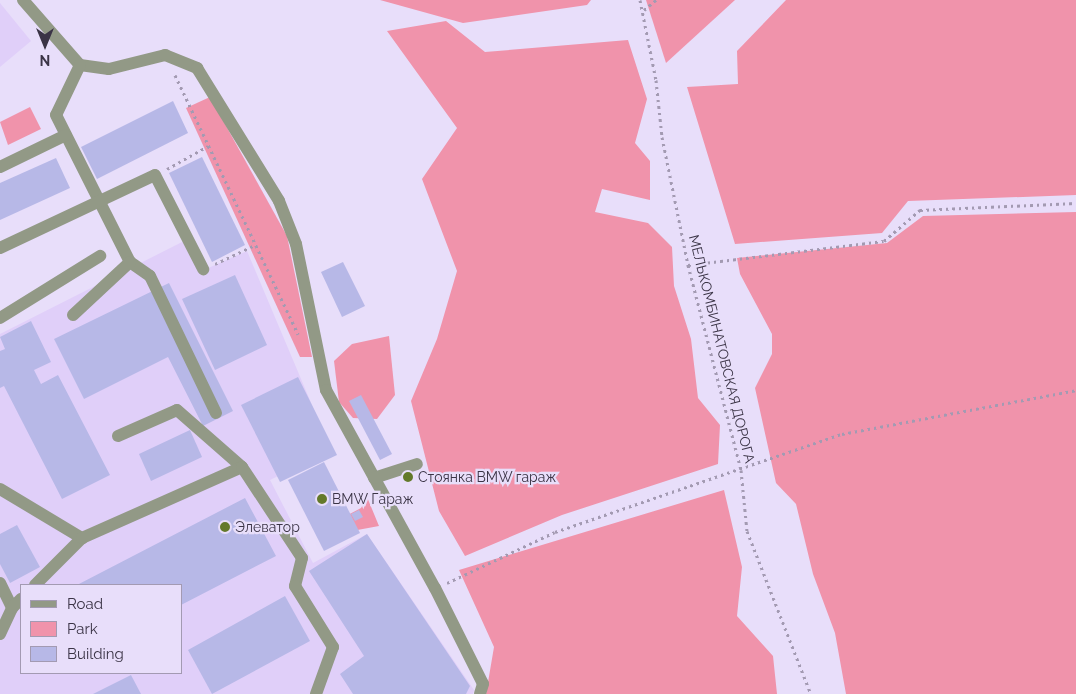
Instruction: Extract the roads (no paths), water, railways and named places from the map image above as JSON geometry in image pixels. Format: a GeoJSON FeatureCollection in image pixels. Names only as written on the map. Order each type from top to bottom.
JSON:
{"type":"FeatureCollection","features":[{"type":"Feature","properties":{"kind":"street"},"geometry":{"type":"LineString","coordinates":[[23,0],[80,65],[109,69],[165,54],[197,68],[278,201],[296,244],[326,390],[435,588],[483,684],[480,694]]}},
{"type":"Feature","properties":{"kind":"street"},"geometry":{"type":"LineString","coordinates":[[80,65],[56,115],[130,262],[150,276],[216,413]]}},
{"type":"Feature","properties":{"kind":"street"},"geometry":{"type":"LineString","coordinates":[[0,167],[66,134]]}},
{"type":"Feature","properties":{"kind":"street"},"geometry":{"type":"LineString","coordinates":[[0,248],[155,175],[203,269]]}},
{"type":"Feature","properties":{"kind":"street"},"geometry":{"type":"LineString","coordinates":[[0,318],[100,256]]}},
{"type":"Feature","properties":{"kind":"street"},"geometry":{"type":"LineString","coordinates":[[72,315],[130,262]]}},
{"type":"Feature","properties":{"kind":"street"},"geometry":{"type":"LineString","coordinates":[[118,436],[177,410],[242,467],[302,558],[295,586],[333,647],[314,693]]}},
{"type":"Feature","properties":{"kind":"street"},"geometry":{"type":"LineString","coordinates":[[374,478],[418,464]]}},
{"type":"Feature","properties":{"kind":"street"},"geometry":{"type":"LineString","coordinates":[[36,584],[82,538],[242,467]]}},
{"type":"Feature","properties":{"kind":"street"},"geometry":{"type":"LineString","coordinates":[[0,489],[82,538]]}},
{"type":"Feature","properties":{"kind":"street"},"geometry":{"type":"LineString","coordinates":[[0,583],[17,603],[1,627]]}},
{"type":"Feature","properties":{"kind":"place","name":"Стоянка BMW гараж"},"geometry":{"type":"Point","coordinates":[408,477]}},
{"type":"Feature","properties":{"kind":"place","name":"BMW Гараж"},"geometry":{"type":"Point","coordinates":[322,499]}},
{"type":"Feature","properties":{"kind":"place","name":"Элеватор"},"geometry":{"type":"Point","coordinates":[225,527]}}]}
